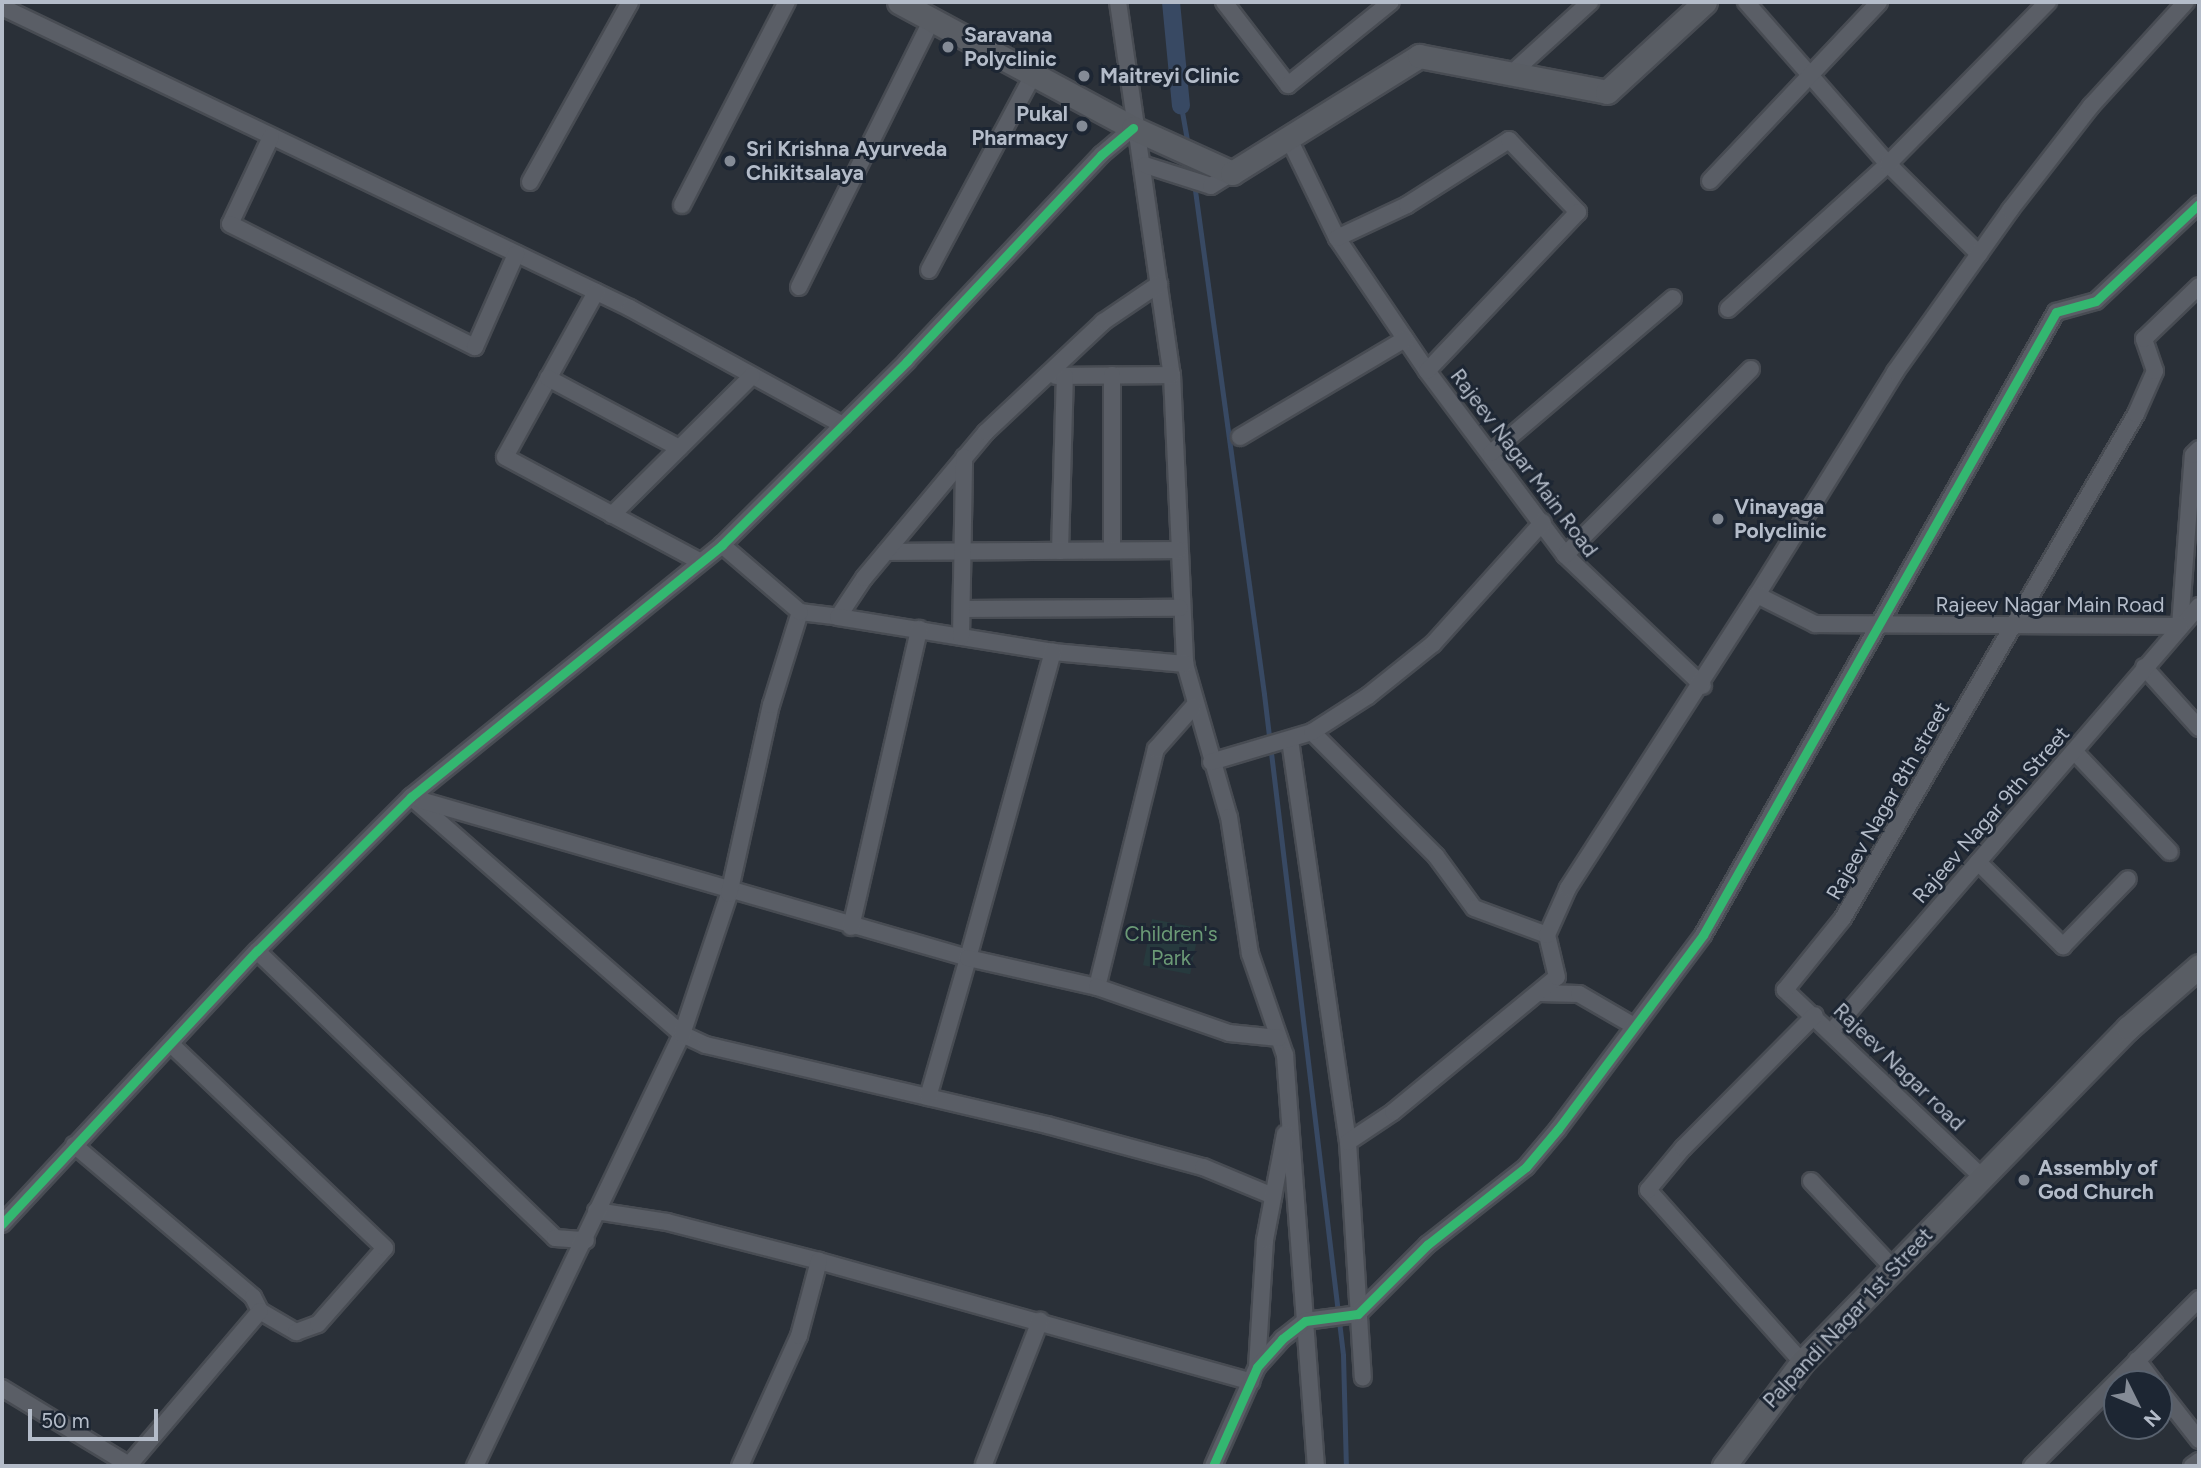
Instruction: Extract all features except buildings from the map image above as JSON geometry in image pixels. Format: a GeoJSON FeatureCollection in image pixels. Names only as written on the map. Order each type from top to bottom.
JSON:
{"type":"FeatureCollection","features":[{"type":"Feature","properties":{"kind":"street"},"geometry":{"type":"LineString","coordinates":[[530,182],[630,2]]}},
{"type":"Feature","properties":{"kind":"street"},"geometry":{"type":"LineString","coordinates":[[682,205],[787,2]]}},
{"type":"Feature","properties":{"kind":"street"},"geometry":{"type":"LineString","coordinates":[[899,2],[1162,141],[1219,175]]}},
{"type":"Feature","properties":{"kind":"street"},"geometry":{"type":"LineString","coordinates":[[1118,2],[1133,128],[1145,165],[1172,375],[1180,608],[1185,664],[1194,707],[1229,817],[1250,954],[1279,1038],[1289,1115],[1316,1466]]}},
{"type":"Feature","properties":{"kind":"street"},"geometry":{"type":"LineString","coordinates":[[1224,2],[1288,85],[1391,2]]}},
{"type":"Feature","properties":{"kind":"street"},"geometry":{"type":"LineString","coordinates":[[1511,74],[1590,2]]}},
{"type":"Feature","properties":{"kind":"street"},"geometry":{"type":"LineString","coordinates":[[1746,2],[1888,164],[1979,254]]}},
{"type":"Feature","properties":{"kind":"street"},"geometry":{"type":"LineString","coordinates":[[1710,181],[1808,73],[1879,2]]}},
{"type":"Feature","properties":{"kind":"street"},"geometry":{"type":"LineString","coordinates":[[1728,309],[1888,164],[2048,2]]}},
{"type":"Feature","properties":{"kind":"street"},"geometry":{"type":"LineString","coordinates":[[1348,1142],[1393,1112],[1557,977],[1547,935],[1582,865],[1703,686],[1895,372],[1979,254],[2091,106],[2186,2]]}},
{"type":"Feature","properties":{"kind":"street"},"geometry":{"type":"LineString","coordinates":[[1145,165],[1168,174],[1219,175],[1289,139],[1419,56],[1607,92],[1695,5]]}},
{"type":"Feature","properties":{"kind":"street"},"geometry":{"type":"LineString","coordinates":[[2,7],[596,292],[843,425]]}},
{"type":"Feature","properties":{"kind":"street"},"geometry":{"type":"LineString","coordinates":[[799,287],[932,19]]}},
{"type":"Feature","properties":{"kind":"street"},"geometry":{"type":"LineString","coordinates":[[929,270],[1034,73]]}},
{"type":"Feature","properties":{"kind":"street"},"geometry":{"type":"LineString","coordinates":[[2,1224],[257,951],[411,797],[722,545],[843,425],[1101,155],[1133,128]]}},
{"type":"Feature","properties":{"kind":"street"},"geometry":{"type":"LineString","coordinates":[[271,137],[230,224],[475,346],[516,254]]}},
{"type":"Feature","properties":{"kind":"street","name":"Rajeev Nagar Main Road"},"geometry":{"type":"LineString","coordinates":[[1289,139],[1337,238],[1427,372],[1491,453],[1565,555],[1703,686]]}},
{"type":"Feature","properties":{"kind":"street"},"geometry":{"type":"LineString","coordinates":[[1337,238],[1407,205],[1509,140],[1578,212],[1427,372]]}},
{"type":"Feature","properties":{"kind":"street"},"geometry":{"type":"LineString","coordinates":[[1213,1466],[1254,1374],[1305,1321],[1352,1315],[1418,1253],[1526,1167],[1703,935],[1874,626],[2056,312],[2096,301],[2199,204]]}},
{"type":"Feature","properties":{"kind":"street"},"geometry":{"type":"LineString","coordinates":[[838,617],[886,551],[964,457],[1103,322],[1159,284]]}},
{"type":"Feature","properties":{"kind":"street","name":"Rajeev Nagar 8th street"},"geometry":{"type":"LineString","coordinates":[[1785,990],[1843,918],[2017,626],[2136,414],[2155,371],[2144,339],[2199,286]]}},
{"type":"Feature","properties":{"kind":"street"},"geometry":{"type":"LineString","coordinates":[[596,292],[505,457],[701,562]]}},
{"type":"Feature","properties":{"kind":"street"},"geometry":{"type":"LineString","coordinates":[[1491,453],[1673,298]]}},
{"type":"Feature","properties":{"kind":"street"},"geometry":{"type":"LineString","coordinates":[[1240,437],[1405,339]]}},
{"type":"Feature","properties":{"kind":"street"},"geometry":{"type":"LineString","coordinates":[[1565,555],[1751,369]]}},
{"type":"Feature","properties":{"kind":"street"},"geometry":{"type":"LineString","coordinates":[[1112,375],[1112,550]]}},
{"type":"Feature","properties":{"kind":"street"},"geometry":{"type":"LineString","coordinates":[[1044,377],[1172,375]]}},
{"type":"Feature","properties":{"kind":"street"},"geometry":{"type":"LineString","coordinates":[[612,515],[752,376]]}},
{"type":"Feature","properties":{"kind":"street"},"geometry":{"type":"LineString","coordinates":[[1060,551],[1065,376]]}},
{"type":"Feature","properties":{"kind":"street"},"geometry":{"type":"LineString","coordinates":[[548,378],[679,449]]}},
{"type":"Feature","properties":{"kind":"street"},"geometry":{"type":"LineString","coordinates":[[2180,625],[2193,455],[2199,449]]}},
{"type":"Feature","properties":{"kind":"street"},"geometry":{"type":"LineString","coordinates":[[961,636],[964,457]]}},
{"type":"Feature","properties":{"kind":"street"},"geometry":{"type":"LineString","coordinates":[[1211,762],[1283,743],[1312,732],[1368,696],[1433,644],[1543,522]]}},
{"type":"Feature","properties":{"kind":"street"},"geometry":{"type":"LineString","coordinates":[[722,545],[800,612],[1053,652],[1185,664]]}},
{"type":"Feature","properties":{"kind":"street"},"geometry":{"type":"LineString","coordinates":[[886,551],[1179,550]]}},
{"type":"Feature","properties":{"kind":"street","name":"Rajeev Nagar Main Road"},"geometry":{"type":"LineString","coordinates":[[1757,595],[1815,624],[2180,625]]}},
{"type":"Feature","properties":{"kind":"street","name":"Rajeev Nagar 9th Street"},"geometry":{"type":"LineString","coordinates":[[1833,1030],[2199,606]]}},
{"type":"Feature","properties":{"kind":"street"},"geometry":{"type":"LineString","coordinates":[[962,609],[1180,608]]}},
{"type":"Feature","properties":{"kind":"street"},"geometry":{"type":"LineString","coordinates":[[475,1466],[586,1240],[596,1211],[682,1034],[730,894],[771,705],[800,612]]}},
{"type":"Feature","properties":{"kind":"street"},"geometry":{"type":"LineString","coordinates":[[851,927],[919,629]]}},
{"type":"Feature","properties":{"kind":"street"},"geometry":{"type":"LineString","coordinates":[[928,1097],[1053,652]]}},
{"type":"Feature","properties":{"kind":"street"},"geometry":{"type":"LineString","coordinates":[[2144,667],[2199,728]]}},
{"type":"Feature","properties":{"kind":"street"},"geometry":{"type":"LineString","coordinates":[[1097,987],[1156,749],[1194,707]]}},
{"type":"Feature","properties":{"kind":"street"},"geometry":{"type":"LineString","coordinates":[[1312,732],[1436,856],[1474,908],[1547,935]]}},
{"type":"Feature","properties":{"kind":"street"},"geometry":{"type":"LineString","coordinates":[[1283,743],[1348,1142],[1352,1315],[1363,1378]]}},
{"type":"Feature","properties":{"kind":"street"},"geometry":{"type":"LineString","coordinates":[[2074,751],[2170,852]]}},
{"type":"Feature","properties":{"kind":"street"},"geometry":{"type":"LineString","coordinates":[[411,797],[730,894],[938,952],[1097,987],[1229,1033],[1279,1038]]}},
{"type":"Feature","properties":{"kind":"street"},"geometry":{"type":"LineString","coordinates":[[411,797],[682,1034],[706,1045],[928,1097],[1202,1167],[1273,1196]]}},
{"type":"Feature","properties":{"kind":"street"},"geometry":{"type":"LineString","coordinates":[[1979,862],[2063,946],[2129,879]]}},
{"type":"Feature","properties":{"kind":"street"},"geometry":{"type":"LineString","coordinates":[[257,951],[555,1238],[586,1240]]}},
{"type":"Feature","properties":{"kind":"street","name":"Palpandi Nagar 1st Street"},"geometry":{"type":"LineString","coordinates":[[1724,1466],[1802,1362],[1892,1267],[2128,1028],[2199,966]]}},
{"type":"Feature","properties":{"kind":"street","name":"Rajeev Nagar road"},"geometry":{"type":"LineString","coordinates":[[1785,990],[1833,1030],[1982,1177]]}},
{"type":"Feature","properties":{"kind":"street"},"geometry":{"type":"LineString","coordinates":[[1539,993],[1579,994],[1634,1026]]}},
{"type":"Feature","properties":{"kind":"street"},"geometry":{"type":"LineString","coordinates":[[1802,1362],[1648,1190],[1683,1148],[1815,1015]]}},
{"type":"Feature","properties":{"kind":"street"},"geometry":{"type":"LineString","coordinates":[[74,1145],[253,1297],[260,1311],[296,1332],[318,1324],[385,1248],[172,1045]]}},
{"type":"Feature","properties":{"kind":"street"},"geometry":{"type":"LineString","coordinates":[[1254,1374],[1260,1286],[1273,1196],[1289,1115]]}},
{"type":"Feature","properties":{"kind":"street"},"geometry":{"type":"LineString","coordinates":[[1811,1181],[1892,1267]]}},
{"type":"Feature","properties":{"kind":"street"},"geometry":{"type":"LineString","coordinates":[[596,1211],[667,1222],[1040,1321],[1254,1374]]}},
{"type":"Feature","properties":{"kind":"street"},"geometry":{"type":"LineString","coordinates":[[740,1466],[799,1336],[819,1261]]}},
{"type":"Feature","properties":{"kind":"street"},"geometry":{"type":"LineString","coordinates":[[2032,1466],[2199,1299]]}},
{"type":"Feature","properties":{"kind":"street"},"geometry":{"type":"LineString","coordinates":[[2,1388],[130,1466],[260,1311]]}},
{"type":"Feature","properties":{"kind":"street"},"geometry":{"type":"LineString","coordinates":[[984,1464],[1040,1321]]}},
{"type":"Feature","properties":{"kind":"street"},"geometry":{"type":"LineString","coordinates":[[2137,1360],[2144,1370]]}},
{"type":"Feature","properties":{"kind":"street"},"geometry":{"type":"LineString","coordinates":[[2173,1407],[2199,1440]]}},
{"type":"Feature","properties":{"kind":"street"},"geometry":{"type":"LineString","coordinates":[[2192,1466],[2199,1461]]}},
{"type":"Feature","properties":{"kind":"green space","name":"Children's Park"},"geometry":{"type":"Polygon","coordinates":[[[1152,919],[1199,928],[1190,974],[1143,965],[1152,919]]]}},
{"type":"Feature","properties":{"kind":"waterway"},"geometry":{"type":"LineString","coordinates":[[1171,2],[1181,106]]}},
{"type":"Feature","properties":{"kind":"waterway"},"geometry":{"type":"LineString","coordinates":[[1181,106],[1188,144]]}},
{"type":"Feature","properties":{"kind":"waterway"},"geometry":{"type":"LineString","coordinates":[[1191,161],[1264,694],[1343,1355],[1346,1466]]}},
{"type":"Feature","properties":{"kind":"cycle path"},"geometry":{"type":"LineString","coordinates":[[2,1224],[257,951],[411,797],[722,545],[907,361],[1101,155],[1133,128]]}},
{"type":"Feature","properties":{"kind":"cycle path"},"geometry":{"type":"LineString","coordinates":[[1213,1466],[1257,1367],[1282,1339],[1305,1321],[1358,1314],[1427,1245],[1526,1167],[1558,1129],[1703,935],[2056,312],[2096,301],[2199,204]]}},
{"type":"Feature","properties":{"kind":"place","name":"Saravana Polyclinic"},"geometry":{"type":"Point","coordinates":[948,47]}},
{"type":"Feature","properties":{"kind":"place","name":"Maitreyi Clinic"},"geometry":{"type":"Point","coordinates":[1084,76]}},
{"type":"Feature","properties":{"kind":"place","name":"Pukal Pharmacy"},"geometry":{"type":"Point","coordinates":[1082,126]}},
{"type":"Feature","properties":{"kind":"place","name":"Sri Krishna Ayurveda Chikitsalaya"},"geometry":{"type":"Point","coordinates":[730,161]}},
{"type":"Feature","properties":{"kind":"place","name":"Vinayaga Polyclinic"},"geometry":{"type":"Point","coordinates":[1718,519]}},
{"type":"Feature","properties":{"kind":"place","name":"Assembly of God Church"},"geometry":{"type":"Point","coordinates":[2024,1180]}}]}
